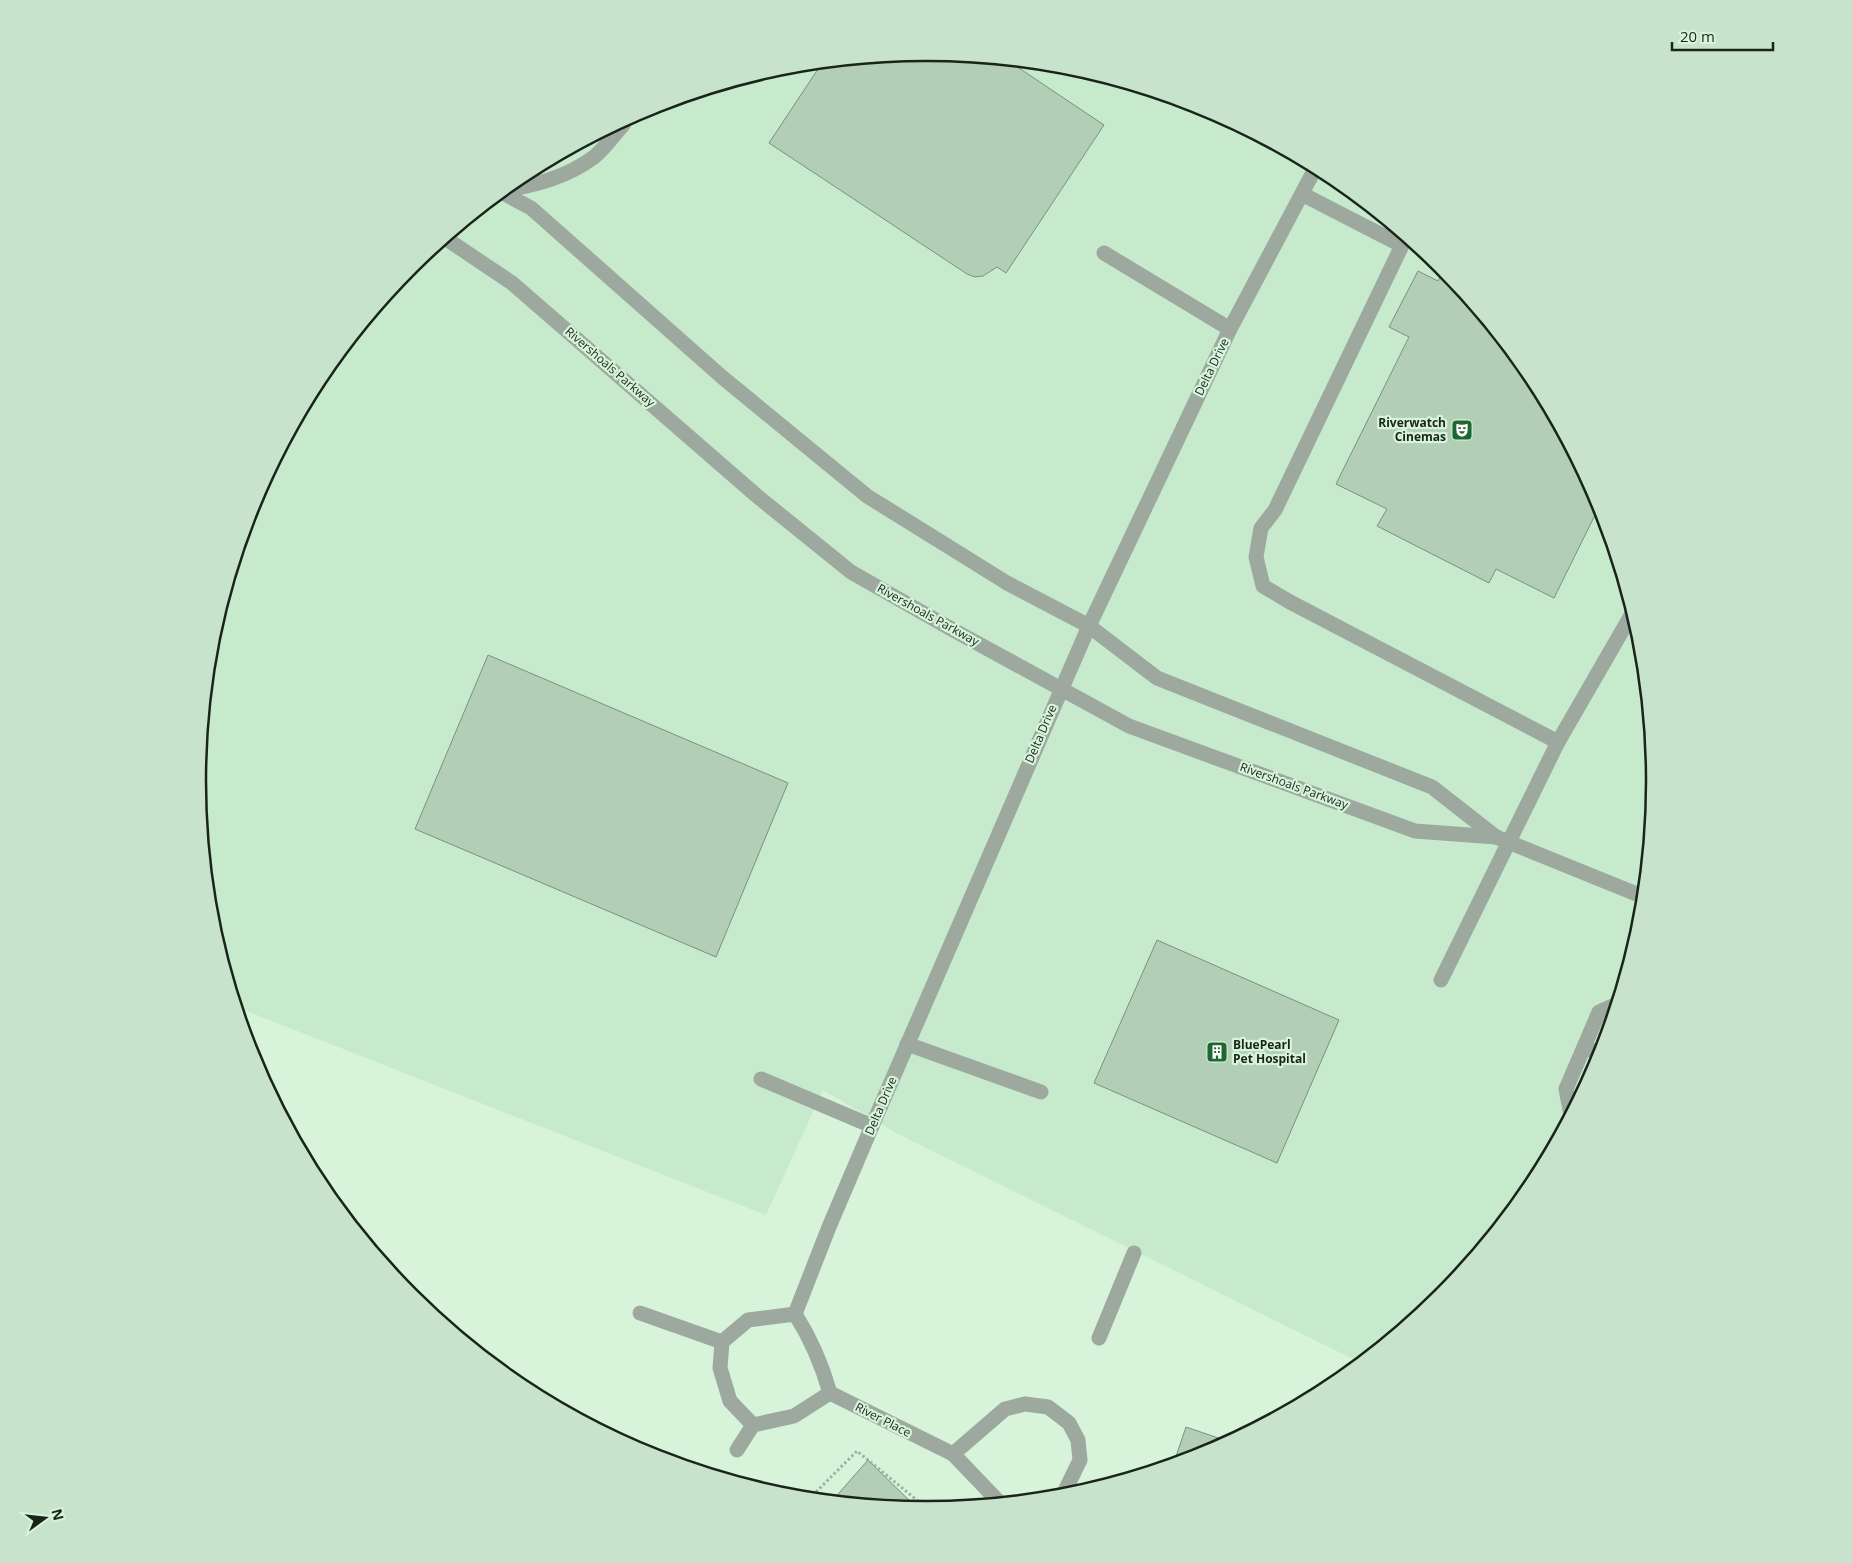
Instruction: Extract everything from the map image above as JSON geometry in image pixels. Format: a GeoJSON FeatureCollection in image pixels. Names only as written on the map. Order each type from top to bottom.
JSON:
{"type":"FeatureCollection","features":[{"type":"Feature","properties":{"kind":"street"},"geometry":{"type":"LineString","coordinates":[[519,188],[540,184],[566,174],[594,156],[615,132]]}},
{"type":"Feature","properties":{"kind":"street","name":"Delta Drive"},"geometry":{"type":"LineString","coordinates":[[795,1314],[829,1227],[1061,687],[1230,329],[1312,175]]}},
{"type":"Feature","properties":{"kind":"street"},"geometry":{"type":"LineString","coordinates":[[1302,194],[1401,240]]}},
{"type":"Feature","properties":{"kind":"street","name":"Rivershoals Parkway"},"geometry":{"type":"LineString","coordinates":[[509,195],[531,208],[722,376],[867,496],[1007,583],[1089,626],[1157,678],[1432,787],[1503,840],[1637,894]]}},
{"type":"Feature","properties":{"kind":"street","name":"Rivershoals Parkway"},"geometry":{"type":"LineString","coordinates":[[450,241],[512,284],[757,496],[851,572],[1129,726],[1416,831],[1503,840]]}},
{"type":"Feature","properties":{"kind":"street"},"geometry":{"type":"LineString","coordinates":[[1403,242],[1362,331],[1275,510],[1262,528],[1256,557],[1263,586],[1558,742]]}},
{"type":"Feature","properties":{"kind":"street"},"geometry":{"type":"LineString","coordinates":[[1104,253],[1230,329]]}},
{"type":"Feature","properties":{"kind":"street"},"geometry":{"type":"LineString","coordinates":[[1441,980],[1503,840],[1628,621]]}},
{"type":"Feature","properties":{"kind":"street"},"geometry":{"type":"LineString","coordinates":[[1569,1105],[1566,1089],[1599,1012],[1610,1007]]}},
{"type":"Feature","properties":{"kind":"street"},"geometry":{"type":"LineString","coordinates":[[907,1044],[1041,1092]]}},
{"type":"Feature","properties":{"kind":"street"},"geometry":{"type":"LineString","coordinates":[[1584,1047],[1593,1051]]}},
{"type":"Feature","properties":{"kind":"street"},"geometry":{"type":"LineString","coordinates":[[761,1079],[872,1126]]}},
{"type":"Feature","properties":{"kind":"street"},"geometry":{"type":"LineString","coordinates":[[1099,1338],[1134,1252]]}},
{"type":"Feature","properties":{"kind":"street"},"geometry":{"type":"LineString","coordinates":[[640,1313],[722,1342]]}},
{"type":"Feature","properties":{"kind":"street"},"geometry":{"type":"LineString","coordinates":[[737,1450],[753,1425],[794,1416],[830,1393],[822,1366],[808,1334],[795,1314],[748,1320],[722,1342],[720,1368],[730,1401],[753,1425]]}},
{"type":"Feature","properties":{"kind":"street","name":"River Place"},"geometry":{"type":"LineString","coordinates":[[830,1393],[953,1454],[995,1498]]}},
{"type":"Feature","properties":{"kind":"street"},"geometry":{"type":"LineString","coordinates":[[953,1454],[1005,1409],[1025,1404],[1048,1407],[1069,1423],[1078,1440],[1080,1460],[1066,1488]]}},
{"type":"Feature","properties":{"kind":"path"},"geometry":{"type":"LineString","coordinates":[[815,1493],[857,1451],[919,1502]]}},
{"type":"Feature","properties":{"kind":"shaded area"},"geometry":{"type":"Polygon","coordinates":[[[926,61],[1020,67],[1067,75],[1158,99],[1202,116],[1286,158],[1364,210],[1401,240],[1468,307],[1497,343],[1525,381],[1550,421],[1572,463],[1608,550],[1622,595],[1640,687],[1645,734],[1645,829],[1640,876],[1622,968],[1608,1013],[1562,1118],[1525,1182],[1468,1256],[1435,1291],[1401,1323],[1354,1360],[896,1133],[823,1090],[766,1215],[243,1010],[230,968],[212,876],[207,829],[206,782],[207,734],[212,687],[230,595],[244,550],[280,463],[302,421],[327,381],[384,307],[451,240],[488,210],[566,158],[607,136],[650,116],[694,99],[740,86],[785,75],[832,67],[879,63],[926,61]]]}},
{"type":"Feature","properties":{"kind":"building"},"geometry":{"type":"Polygon","coordinates":[[[926,61],[1017,67],[1104,125],[1006,273],[997,267],[983,276],[975,277],[967,274],[769,143],[818,69],[879,63],[926,61]]]}},
{"type":"Feature","properties":{"kind":"building","name":"Riverwatch Cinemas"},"geometry":{"type":"Polygon","coordinates":[[[1418,271],[1438,281],[1440,277],[1468,307],[1525,381],[1550,421],[1572,463],[1595,516],[1554,598],[1496,569],[1489,583],[1377,526],[1387,509],[1336,484],[1409,337],[1389,327],[1418,271]]]}},
{"type":"Feature","properties":{"kind":"building"},"geometry":{"type":"Polygon","coordinates":[[[488,655],[788,783],[716,957],[415,829],[488,655]]]}},
{"type":"Feature","properties":{"kind":"building","name":"BluePearl Pet Hospital"},"geometry":{"type":"Polygon","coordinates":[[[1157,940],[1339,1020],[1277,1163],[1094,1083],[1157,940]]]}},
{"type":"Feature","properties":{"kind":"building"},"geometry":{"type":"Polygon","coordinates":[[[1186,1427],[1220,1439],[1202,1447],[1176,1457],[1186,1427]]]}},
{"type":"Feature","properties":{"kind":"building"},"geometry":{"type":"Polygon","coordinates":[[[868,1460],[910,1501],[879,1500],[836,1496],[868,1460]]]}},
{"type":"Feature","properties":{"kind":"place","name":"Riverwatch Cinemas"},"geometry":{"type":"Point","coordinates":[1462,430]}},
{"type":"Feature","properties":{"kind":"place","name":"BluePearl Pet Hospital"},"geometry":{"type":"Point","coordinates":[1217,1052]}}]}
